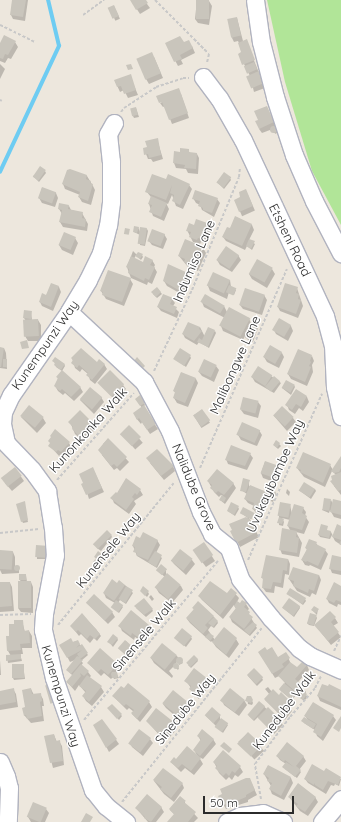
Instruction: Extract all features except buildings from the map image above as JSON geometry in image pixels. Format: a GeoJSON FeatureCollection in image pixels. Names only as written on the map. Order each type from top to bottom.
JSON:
{"type":"FeatureCollection","features":[{"type":"Feature","properties":{"kind":"street"},"geometry":{"type":"LineString","coordinates":[[255,0],[262,49],[274,97],[294,155],[314,201],[341,253]]}},
{"type":"Feature","properties":{"kind":"street","name":"Etsheni Road"},"geometry":{"type":"LineString","coordinates":[[203,77],[218,98],[243,140],[325,316],[333,345],[335,387],[341,416]]}},
{"type":"Feature","properties":{"kind":"street","name":"Kunempunzi Way"},"geometry":{"type":"LineString","coordinates":[[114,123],[108,134],[111,161],[111,202],[108,225],[101,253],[88,280],[69,312],[11,395],[2,418],[2,424],[6,443],[32,470],[46,491],[53,528],[55,555],[44,614],[44,641],[72,734],[93,790],[119,817]]}},
{"type":"Feature","properties":{"kind":"street","name":"Nalidube Grove"},"geometry":{"type":"LineString","coordinates":[[69,312],[144,382],[170,431],[201,512],[212,534],[229,548]]}},
{"type":"Feature","properties":{"kind":"street"},"geometry":{"type":"LineString","coordinates":[[229,548],[240,579],[270,618],[299,648],[310,656],[335,667]]}},
{"type":"Feature","properties":{"kind":"street"},"geometry":{"type":"LineString","coordinates":[[0,762],[9,788],[8,822]]}},
{"type":"Feature","properties":{"kind":"street"},"geometry":{"type":"LineString","coordinates":[[322,822],[341,799]]}},
{"type":"Feature","properties":{"kind":"street"},"geometry":{"type":"LineString","coordinates":[[227,822],[240,816],[264,814],[283,822]]}},
{"type":"Feature","properties":{"kind":"path"},"geometry":{"type":"LineString","coordinates":[[83,15],[104,0]]}},
{"type":"Feature","properties":{"kind":"path"},"geometry":{"type":"LineString","coordinates":[[114,123],[124,108],[156,87],[183,78],[203,77],[209,54],[154,0]]}},
{"type":"Feature","properties":{"kind":"path"},"geometry":{"type":"LineString","coordinates":[[0,25],[35,42]]}},
{"type":"Feature","properties":{"kind":"path","name":"Indumiso Lane"},"geometry":{"type":"LineString","coordinates":[[144,382],[153,374],[189,297],[239,178],[240,163]]}},
{"type":"Feature","properties":{"kind":"path","name":"Malibongwe Lane"},"geometry":{"type":"LineString","coordinates":[[192,486],[295,251]]}},
{"type":"Feature","properties":{"kind":"path","name":"Kunonkonka Walk"},"geometry":{"type":"LineString","coordinates":[[46,491],[144,382]]}},
{"type":"Feature","properties":{"kind":"path","name":"Uvukayibambe Way"},"geometry":{"type":"LineString","coordinates":[[240,579],[320,395],[335,387]]}},
{"type":"Feature","properties":{"kind":"path","name":"Kunensele Way"},"geometry":{"type":"LineString","coordinates":[[44,641],[185,469]]}},
{"type":"Feature","properties":{"kind":"path"},"geometry":{"type":"LineString","coordinates":[[0,533],[53,528]]}},
{"type":"Feature","properties":{"kind":"path","name":"Sinensele Walk"},"geometry":{"type":"LineString","coordinates":[[72,734],[229,548]]}},
{"type":"Feature","properties":{"kind":"path"},"geometry":{"type":"LineString","coordinates":[[0,615],[44,614]]}},
{"type":"Feature","properties":{"kind":"path","name":"Sinedube Way"},"geometry":{"type":"LineString","coordinates":[[119,817],[270,618]]}},
{"type":"Feature","properties":{"kind":"path","name":"Kunedube Walk"},"geometry":{"type":"LineString","coordinates":[[264,814],[255,764],[290,717],[335,667]]}},
{"type":"Feature","properties":{"kind":"green space"},"geometry":{"type":"Polygon","coordinates":[[[267,0],[341,0],[341,225],[312,171],[285,82],[267,0]]]}},
{"type":"Feature","properties":{"kind":"waterway"},"geometry":{"type":"LineString","coordinates":[[0,172],[59,46],[48,0]]}}]}
